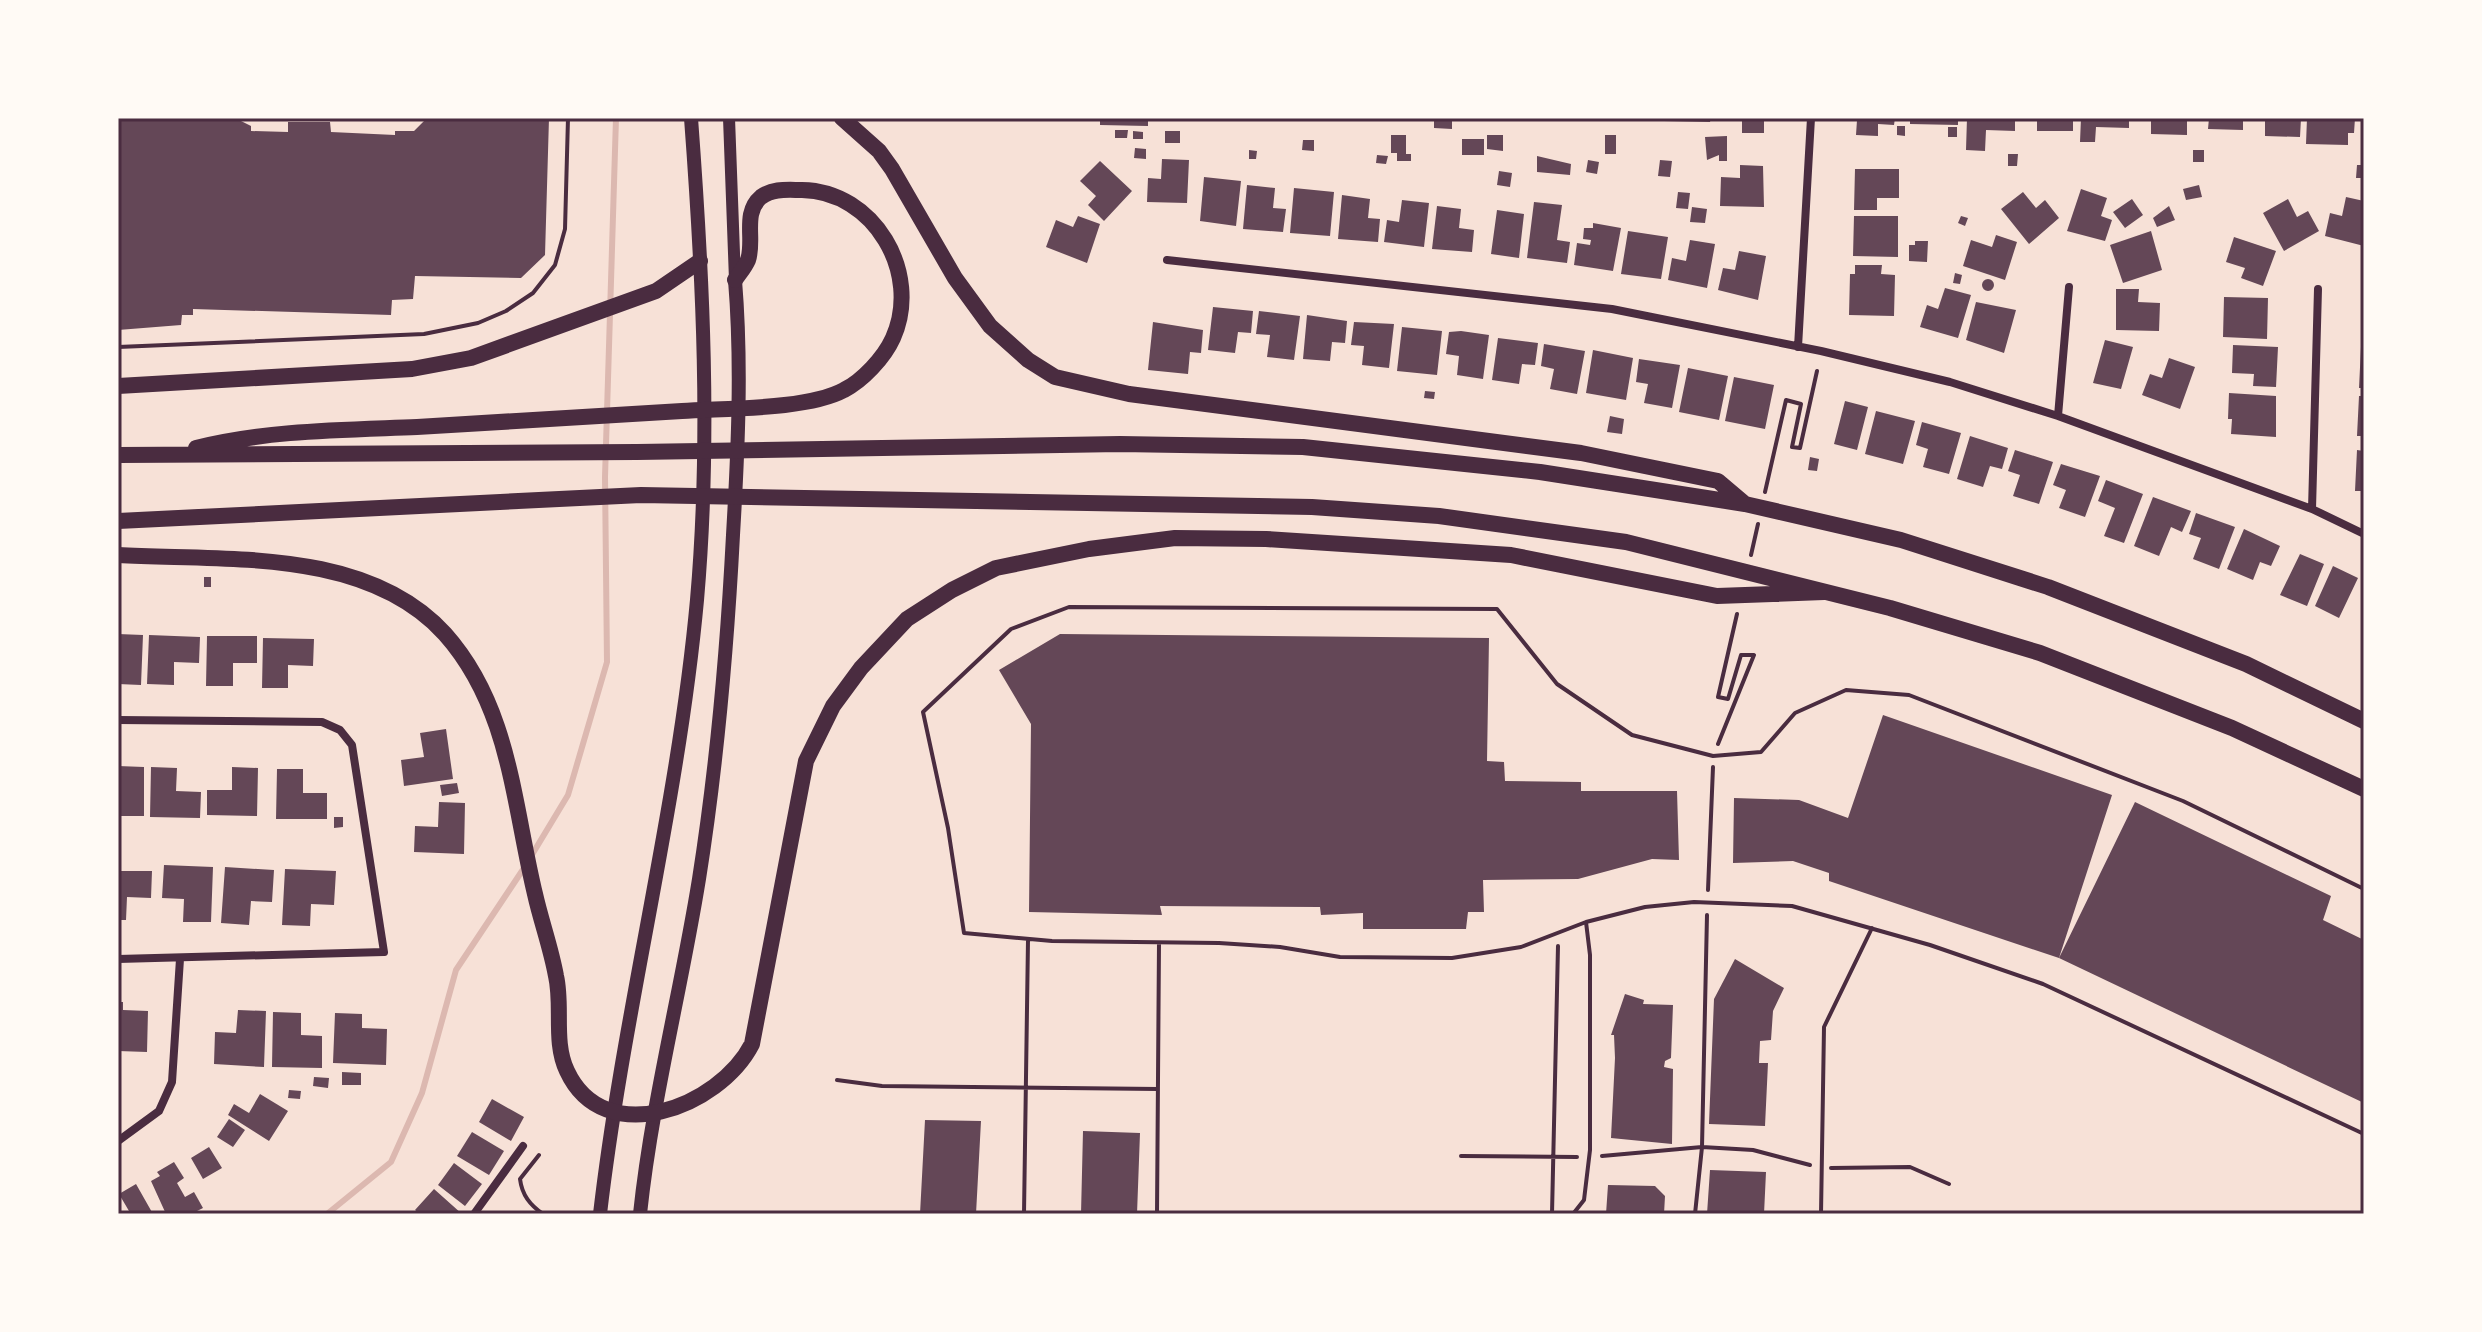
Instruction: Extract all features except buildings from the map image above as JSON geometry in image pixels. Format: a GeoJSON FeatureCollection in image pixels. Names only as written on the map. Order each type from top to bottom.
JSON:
{"type":"FeatureCollection","features":[{"type":"Feature","properties":{"kind":"highway"},"geometry":{"type":"LineString","coordinates":[[842,118],[892,169],[955,278],[990,326],[1028,360],[1055,377],[1129,394],[1288,412],[1642,464],[1718,481],[1754,504]]}},
{"type":"Feature","properties":{"kind":"highway"},"geometry":{"type":"LineString","coordinates":[[171,454],[248,435],[562,419],[801,402],[843,391],[876,364],[893,339],[900,312],[899,271],[890,246],[871,218],[846,200],[813,190],[779,190],[756,203],[751,209],[749,259],[735,280]]}},
{"type":"Feature","properties":{"kind":"highway"},"geometry":{"type":"LineString","coordinates":[[118,386],[412,369],[471,358],[656,291],[700,261]]}},
{"type":"Feature","properties":{"kind":"highway"},"geometry":{"type":"LineString","coordinates":[[118,455],[637,452],[1120,444],[1303,447],[1540,472],[1754,504],[1901,540],[2048,587],[2246,664],[2364,721]]}},
{"type":"Feature","properties":{"kind":"highway"},"geometry":{"type":"LineString","coordinates":[[118,521],[641,495],[1312,507],[1439,516],[1626,542],[1824,592],[2040,653],[2232,728],[2364,789]]}},
{"type":"Feature","properties":{"kind":"highway"},"geometry":{"type":"LineString","coordinates":[[118,555],[285,564],[333,572],[383,590],[443,633],[481,684],[503,739],[535,895],[557,979],[565,1069],[585,1098],[598,1107],[654,1115],[689,1103],[725,1082],[742,1063],[752,1044],[806,761],[833,706],[861,668],[907,619],[952,590],[996,568],[1089,549],[1175,538],[1266,539],[1511,555],[1717,596],[1824,592]]}},
{"type":"Feature","properties":{"kind":"main road"},"geometry":{"type":"LineString","coordinates":[[600,1214],[658,872],[697,600],[703,480],[703,364],[691,118]]}},
{"type":"Feature","properties":{"kind":"main road"},"geometry":{"type":"LineString","coordinates":[[640,1214],[654,1115],[699,882],[719,748],[730,599],[740,360],[729,118]]}},
{"type":"Feature","properties":{"kind":"street"},"geometry":{"type":"LineString","coordinates":[[1798,347],[1811,118]]}},
{"type":"Feature","properties":{"kind":"street"},"geometry":{"type":"LineString","coordinates":[[1167,260],[1612,309],[1798,347],[1950,382],[2058,416],[2312,509],[2364,534]]}},
{"type":"Feature","properties":{"kind":"street"},"geometry":{"type":"LineString","coordinates":[[2058,416],[2069,287]]}},
{"type":"Feature","properties":{"kind":"street"},"geometry":{"type":"LineString","coordinates":[[2312,509],[2318,289]]}},
{"type":"Feature","properties":{"kind":"street"},"geometry":{"type":"LineString","coordinates":[[118,720],[322,722],[340,730],[352,745],[384,952],[118,959]]}},
{"type":"Feature","properties":{"kind":"street"},"geometry":{"type":"LineString","coordinates":[[118,1141],[159,1111],[172,1082],[180,959]]}},
{"type":"Feature","properties":{"kind":"street"},"geometry":{"type":"LineString","coordinates":[[474,1214],[523,1146]]}},
{"type":"Feature","properties":{"kind":"lane"},"geometry":{"type":"LineString","coordinates":[[118,347],[424,334],[478,323],[506,311],[533,293],[555,265],[565,229],[568,118]]}},
{"type":"Feature","properties":{"kind":"lane"},"geometry":{"type":"LineString","coordinates":[[2364,889],[2183,801],[1909,695],[1846,690],[1795,713],[1761,752],[1713,756],[1632,735],[1557,684],[1497,609],[1069,607],[1011,629],[923,712],[948,828],[964,933],[1028,940],[1280,947],[1340,957],[1452,958],[1521,947],[1586,922],[1645,907],[1707,903],[1792,906],[1872,928],[2043,984],[2364,1134]]}},
{"type":"Feature","properties":{"kind":"lane"},"geometry":{"type":"LineString","coordinates":[[1573,1214],[1584,1200],[1589,1157],[1590,955],[1586,922]]}},
{"type":"Feature","properties":{"kind":"lane"},"geometry":{"type":"LineString","coordinates":[[1821,1214],[1824,1027],[1872,928]]}},
{"type":"Feature","properties":{"kind":"lane"},"geometry":{"type":"LineString","coordinates":[[1024,1214],[1028,940]]}},
{"type":"Feature","properties":{"kind":"lane"},"geometry":{"type":"LineString","coordinates":[[1157,1214],[1159,943]]}},
{"type":"Feature","properties":{"kind":"lane"},"geometry":{"type":"LineString","coordinates":[[837,1080],[882,1086],[1158,1089]]}},
{"type":"Feature","properties":{"kind":"path"},"geometry":{"type":"LineString","coordinates":[[1754,504],[1786,400],[1801,404],[1792,447],[1800,448],[1817,371]]}},
{"type":"Feature","properties":{"kind":"path"},"geometry":{"type":"LineString","coordinates":[[1749,563],[1759,519]]}},
{"type":"Feature","properties":{"kind":"path"},"geometry":{"type":"LineString","coordinates":[[1695,1214],[1702,1147],[1713,756],[1754,655],[1741,655],[1728,699],[1718,697],[1738,608]]}},
{"type":"Feature","properties":{"kind":"path"},"geometry":{"type":"LineString","coordinates":[[1552,1214],[1558,932]]}},
{"type":"Feature","properties":{"kind":"path"},"geometry":{"type":"LineString","coordinates":[[1461,1156],[1589,1157],[1702,1147],[1753,1150],[1822,1168],[1910,1167],[1949,1184]]}},
{"type":"Feature","properties":{"kind":"path"},"geometry":{"type":"LineString","coordinates":[[539,1155],[520,1179],[521,1191],[543,1214]]}},
{"type":"Feature","properties":{"kind":"waterway"},"geometry":{"type":"LineString","coordinates":[[530,858],[568,795],[607,662],[605,477],[616,118]]}},
{"type":"Feature","properties":{"kind":"waterway"},"geometry":{"type":"LineString","coordinates":[[327,1214],[391,1162],[422,1093],[456,970],[524,868]]}}]}
